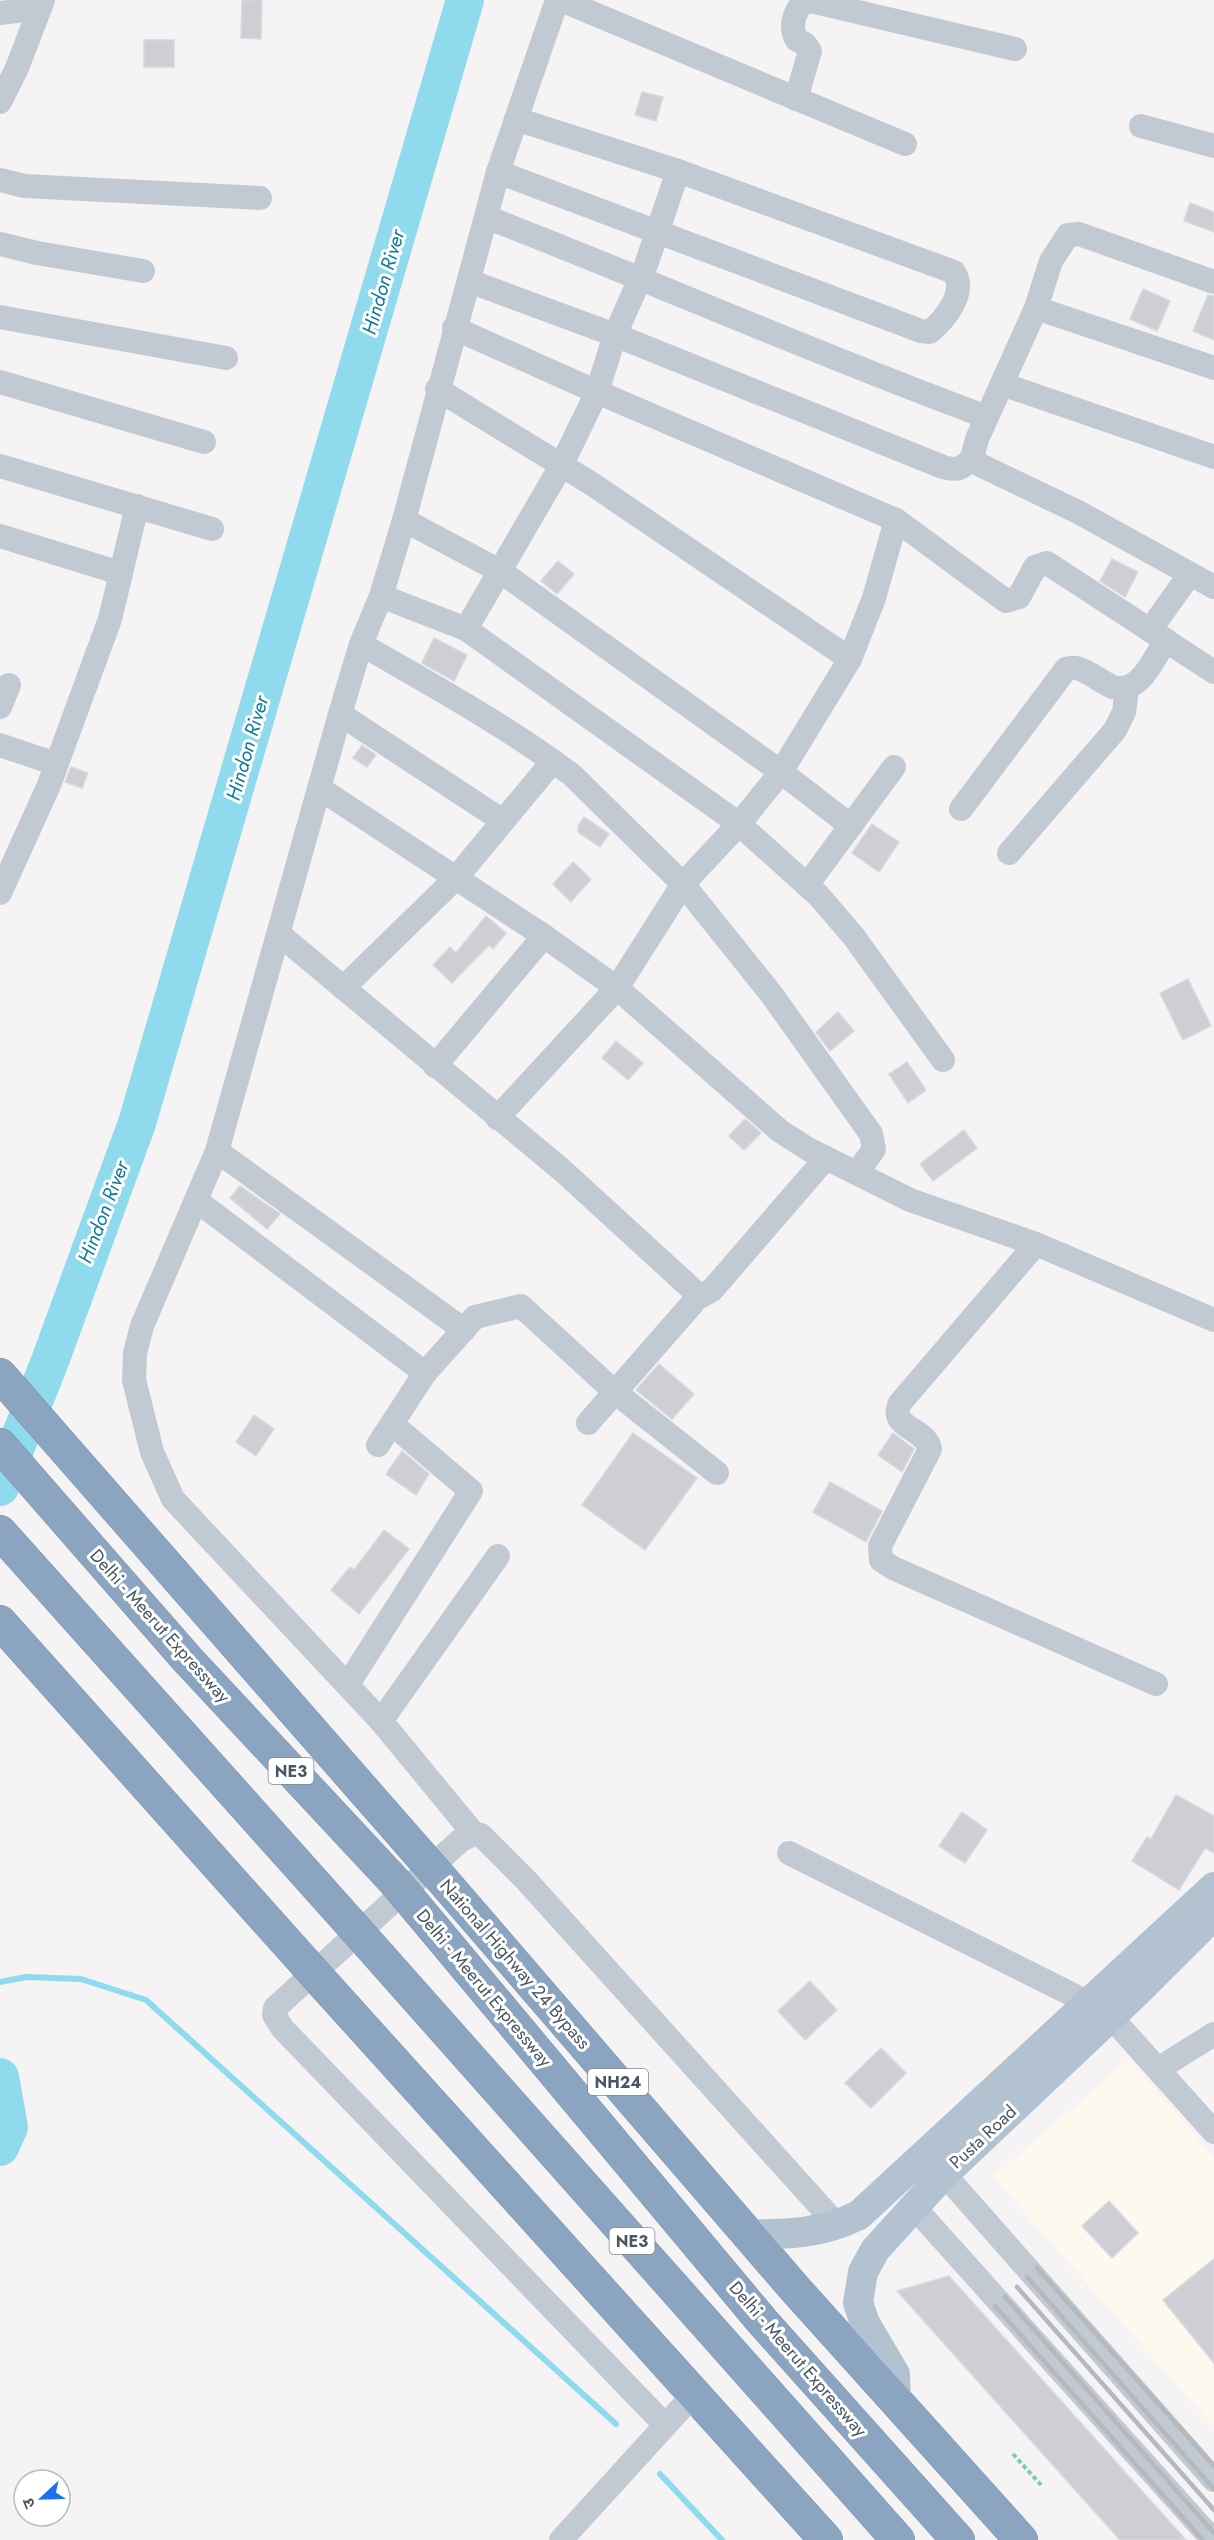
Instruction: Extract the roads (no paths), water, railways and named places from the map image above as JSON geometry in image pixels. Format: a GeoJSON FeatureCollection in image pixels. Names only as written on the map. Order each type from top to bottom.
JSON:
{"type":"FeatureCollection","features":[{"type":"Feature","properties":{"kind":"highway","name":"National Highway 24 Bypass"},"geometry":{"type":"LineString","coordinates":[[0,1376],[228,1633],[796,2290],[1021,2540]]}},
{"type":"Feature","properties":{"kind":"highway","name":"Delhi - Meerut Expressway"},"geometry":{"type":"LineString","coordinates":[[0,1445],[187,1659],[403,1892],[762,2321],[958,2540]]}},
{"type":"Feature","properties":{"kind":"highway","name":"NE3"},"geometry":{"type":"LineString","coordinates":[[0,1532],[898,2540]]}},
{"type":"Feature","properties":{"kind":"highway"},"geometry":{"type":"LineString","coordinates":[[0,1622],[96,1733],[826,2540]]}},
{"type":"Feature","properties":{"kind":"main road","name":"Pusta Road"},"geometry":{"type":"LineString","coordinates":[[896,2401],[895,2374],[865,2323],[858,2303],[863,2272],[875,2250],[913,2206],[1214,1887]]}},
{"type":"Feature","properties":{"kind":"main road","name":"Pusta Road"},"geometry":{"type":"LineString","coordinates":[[749,2234],[794,2235],[838,2226],[858,2215],[1214,1915]]}},
{"type":"Feature","properties":{"kind":"street"},"geometry":{"type":"LineString","coordinates":[[838,2226],[525,1879],[486,1839],[474,1834],[348,1684],[173,1499],[152,1452],[134,1380],[135,1353],[141,1326],[217,1151],[340,714],[362,644],[381,596],[404,520],[498,172],[559,0],[905,144]]}},
{"type":"Feature","properties":{"kind":"street"},"geometry":{"type":"LineString","coordinates":[[796,99],[810,51],[805,44],[797,40],[792,28],[796,10],[803,2],[811,1],[1015,49]]}},
{"type":"Feature","properties":{"kind":"street"},"geometry":{"type":"LineString","coordinates":[[0,13],[41,4]]}},
{"type":"Feature","properties":{"kind":"street"},"geometry":{"type":"LineString","coordinates":[[0,102],[9,69],[41,4]]}},
{"type":"Feature","properties":{"kind":"street"},"geometry":{"type":"LineString","coordinates":[[498,172],[921,331],[930,332],[940,323],[960,291],[959,279],[954,272],[678,171],[516,118]]}},
{"type":"Feature","properties":{"kind":"street"},"geometry":{"type":"LineString","coordinates":[[1141,126],[1214,146]]}},
{"type":"Feature","properties":{"kind":"street"},"geometry":{"type":"LineString","coordinates":[[466,629],[561,466],[597,392],[615,335],[641,276],[678,171]]}},
{"type":"Feature","properties":{"kind":"street"},"geometry":{"type":"LineString","coordinates":[[0,180],[24,186],[261,198]]}},
{"type":"Feature","properties":{"kind":"street"},"geometry":{"type":"LineString","coordinates":[[486,217],[641,276],[914,390],[987,417]]}},
{"type":"Feature","properties":{"kind":"street"},"geometry":{"type":"LineString","coordinates":[[469,281],[615,335],[955,470],[964,467],[972,458],[973,449],[1036,308],[1051,261],[1068,235],[1079,234],[1214,282]]}},
{"type":"Feature","properties":{"kind":"street"},"geometry":{"type":"LineString","coordinates":[[0,244],[37,254],[142,271]]}},
{"type":"Feature","properties":{"kind":"street"},"geometry":{"type":"LineString","coordinates":[[1036,308],[1214,368]]}},
{"type":"Feature","properties":{"kind":"street"},"geometry":{"type":"LineString","coordinates":[[0,317],[225,358]]}},
{"type":"Feature","properties":{"kind":"street"},"geometry":{"type":"LineString","coordinates":[[454,328],[896,520],[1006,601],[1019,597],[1035,567],[1047,563],[1214,672]]}},
{"type":"Feature","properties":{"kind":"street"},"geometry":{"type":"LineString","coordinates":[[0,382],[204,442]]}},
{"type":"Feature","properties":{"kind":"street"},"geometry":{"type":"LineString","coordinates":[[1002,384],[1214,457]]}},
{"type":"Feature","properties":{"kind":"street"},"geometry":{"type":"LineString","coordinates":[[438,389],[561,466],[850,659]]}},
{"type":"Feature","properties":{"kind":"street"},"geometry":{"type":"LineString","coordinates":[[972,458],[980,465],[1078,512],[1214,587]]}},
{"type":"Feature","properties":{"kind":"street"},"geometry":{"type":"LineString","coordinates":[[0,466],[212,529]]}},
{"type":"Feature","properties":{"kind":"street"},"geometry":{"type":"LineString","coordinates":[[0,893],[56,764],[110,619],[137,506]]}},
{"type":"Feature","properties":{"kind":"street"},"geometry":{"type":"LineString","coordinates":[[404,520],[500,571],[781,772],[851,825]]}},
{"type":"Feature","properties":{"kind":"street"},"geometry":{"type":"LineString","coordinates":[[497,1118],[617,988],[683,884],[739,824],[781,772],[850,659],[874,598],[896,520]]}},
{"type":"Feature","properties":{"kind":"street"},"geometry":{"type":"LineString","coordinates":[[0,536],[120,573]]}},
{"type":"Feature","properties":{"kind":"street"},"geometry":{"type":"LineString","coordinates":[[962,809],[1066,669],[1076,667],[1114,687],[1127,688],[1140,678],[1158,635],[1190,574]]}},
{"type":"Feature","properties":{"kind":"street"},"geometry":{"type":"LineString","coordinates":[[381,596],[466,629],[739,824],[807,885],[854,937],[944,1060]]}},
{"type":"Feature","properties":{"kind":"street"},"geometry":{"type":"LineString","coordinates":[[362,644],[504,726],[572,775],[683,884],[772,995],[871,1134],[874,1149],[857,1173]]}},
{"type":"Feature","properties":{"kind":"street"},"geometry":{"type":"LineString","coordinates":[[0,707],[9,685]]}},
{"type":"Feature","properties":{"kind":"street"},"geometry":{"type":"LineString","coordinates":[[1010,853],[1115,730],[1124,712],[1127,688]]}},
{"type":"Feature","properties":{"kind":"street"},"geometry":{"type":"LineString","coordinates":[[340,714],[503,821]]}},
{"type":"Feature","properties":{"kind":"street"},"geometry":{"type":"LineString","coordinates":[[0,745],[56,764]]}},
{"type":"Feature","properties":{"kind":"street"},"geometry":{"type":"LineString","coordinates":[[343,988],[456,878],[553,761]]}},
{"type":"Feature","properties":{"kind":"street"},"geometry":{"type":"LineString","coordinates":[[807,885],[894,766]]}},
{"type":"Feature","properties":{"kind":"street"},"geometry":{"type":"LineString","coordinates":[[319,788],[544,936],[617,988],[780,1131],[826,1158],[910,1200],[1036,1244],[1214,1320]]}},
{"type":"Feature","properties":{"kind":"street"},"geometry":{"type":"LineString","coordinates":[[279,934],[563,1171],[688,1285],[696,1299]]}},
{"type":"Feature","properties":{"kind":"street"},"geometry":{"type":"LineString","coordinates":[[435,1066],[544,936]]}},
{"type":"Feature","properties":{"kind":"street"},"geometry":{"type":"LineString","coordinates":[[217,1151],[464,1330]]}},
{"type":"Feature","properties":{"kind":"street"},"geometry":{"type":"LineString","coordinates":[[588,1423],[696,1299],[712,1290],[826,1158]]}},
{"type":"Feature","properties":{"kind":"street"},"geometry":{"type":"LineString","coordinates":[[197,1201],[424,1373]]}},
{"type":"Feature","properties":{"kind":"street"},"geometry":{"type":"LineString","coordinates":[[1036,1244],[900,1403],[896,1414],[898,1420],[923,1438],[930,1449],[880,1546],[881,1560],[893,1568],[1156,1684]]}},
{"type":"Feature","properties":{"kind":"street"},"geometry":{"type":"LineString","coordinates":[[378,1445],[424,1373],[475,1317],[521,1305],[616,1393],[717,1473]]}},
{"type":"Feature","properties":{"kind":"street"},"geometry":{"type":"LineString","coordinates":[[348,1684],[471,1491],[392,1424]]}},
{"type":"Feature","properties":{"kind":"street"},"geometry":{"type":"LineString","coordinates":[[381,1721],[498,1556]]}},
{"type":"Feature","properties":{"kind":"street"},"geometry":{"type":"LineString","coordinates":[[474,1834],[461,1840],[300,1984],[276,2006],[274,2014],[283,2029],[665,2425]]}},
{"type":"Feature","properties":{"kind":"street"},"geometry":{"type":"LineString","coordinates":[[789,1853],[1100,2010],[1158,2069],[1214,2132]]}},
{"type":"Feature","properties":{"kind":"street"},"geometry":{"type":"LineString","coordinates":[[1158,2069],[1214,2034]]}},
{"type":"Feature","properties":{"kind":"street"},"geometry":{"type":"LineString","coordinates":[[944,2174],[1214,2480]]}},
{"type":"Feature","properties":{"kind":"street"},"geometry":{"type":"LineString","coordinates":[[913,2206],[1213,2540]]}},
{"type":"Feature","properties":{"kind":"street"},"geometry":{"type":"LineString","coordinates":[[561,2540],[695,2393]]}},
{"type":"Feature","properties":{"kind":"waterway","name":"Hindon River"},"geometry":{"type":"LineString","coordinates":[[0,1487],[50,1361],[137,1123],[465,0]]}},
{"type":"Feature","properties":{"kind":"waterway"},"geometry":{"type":"LineString","coordinates":[[0,1982],[26,1977],[81,1979],[146,2000],[616,2424]]}},
{"type":"Feature","properties":{"kind":"waterway","name":"Hindon River"},"geometry":{"type":"LineString","coordinates":[[0,2077],[9,2127],[0,2147]]}},
{"type":"Feature","properties":{"kind":"waterway"},"geometry":{"type":"LineString","coordinates":[[660,2474],[722,2540]]}},
{"type":"Feature","properties":{"kind":"railway"},"geometry":{"type":"LineString","coordinates":[[1037,2268],[1214,2466]]}},
{"type":"Feature","properties":{"kind":"railway"},"geometry":{"type":"LineString","coordinates":[[1027,2277],[1214,2489]]}},
{"type":"Feature","properties":{"kind":"railway"},"geometry":{"type":"LineString","coordinates":[[1017,2287],[1214,2510]]}},
{"type":"Feature","properties":{"kind":"railway"},"geometry":{"type":"LineString","coordinates":[[1005,2297],[1214,2533]]}},
{"type":"Feature","properties":{"kind":"railway"},"geometry":{"type":"LineString","coordinates":[[995,2306],[1203,2540]]}}]}
